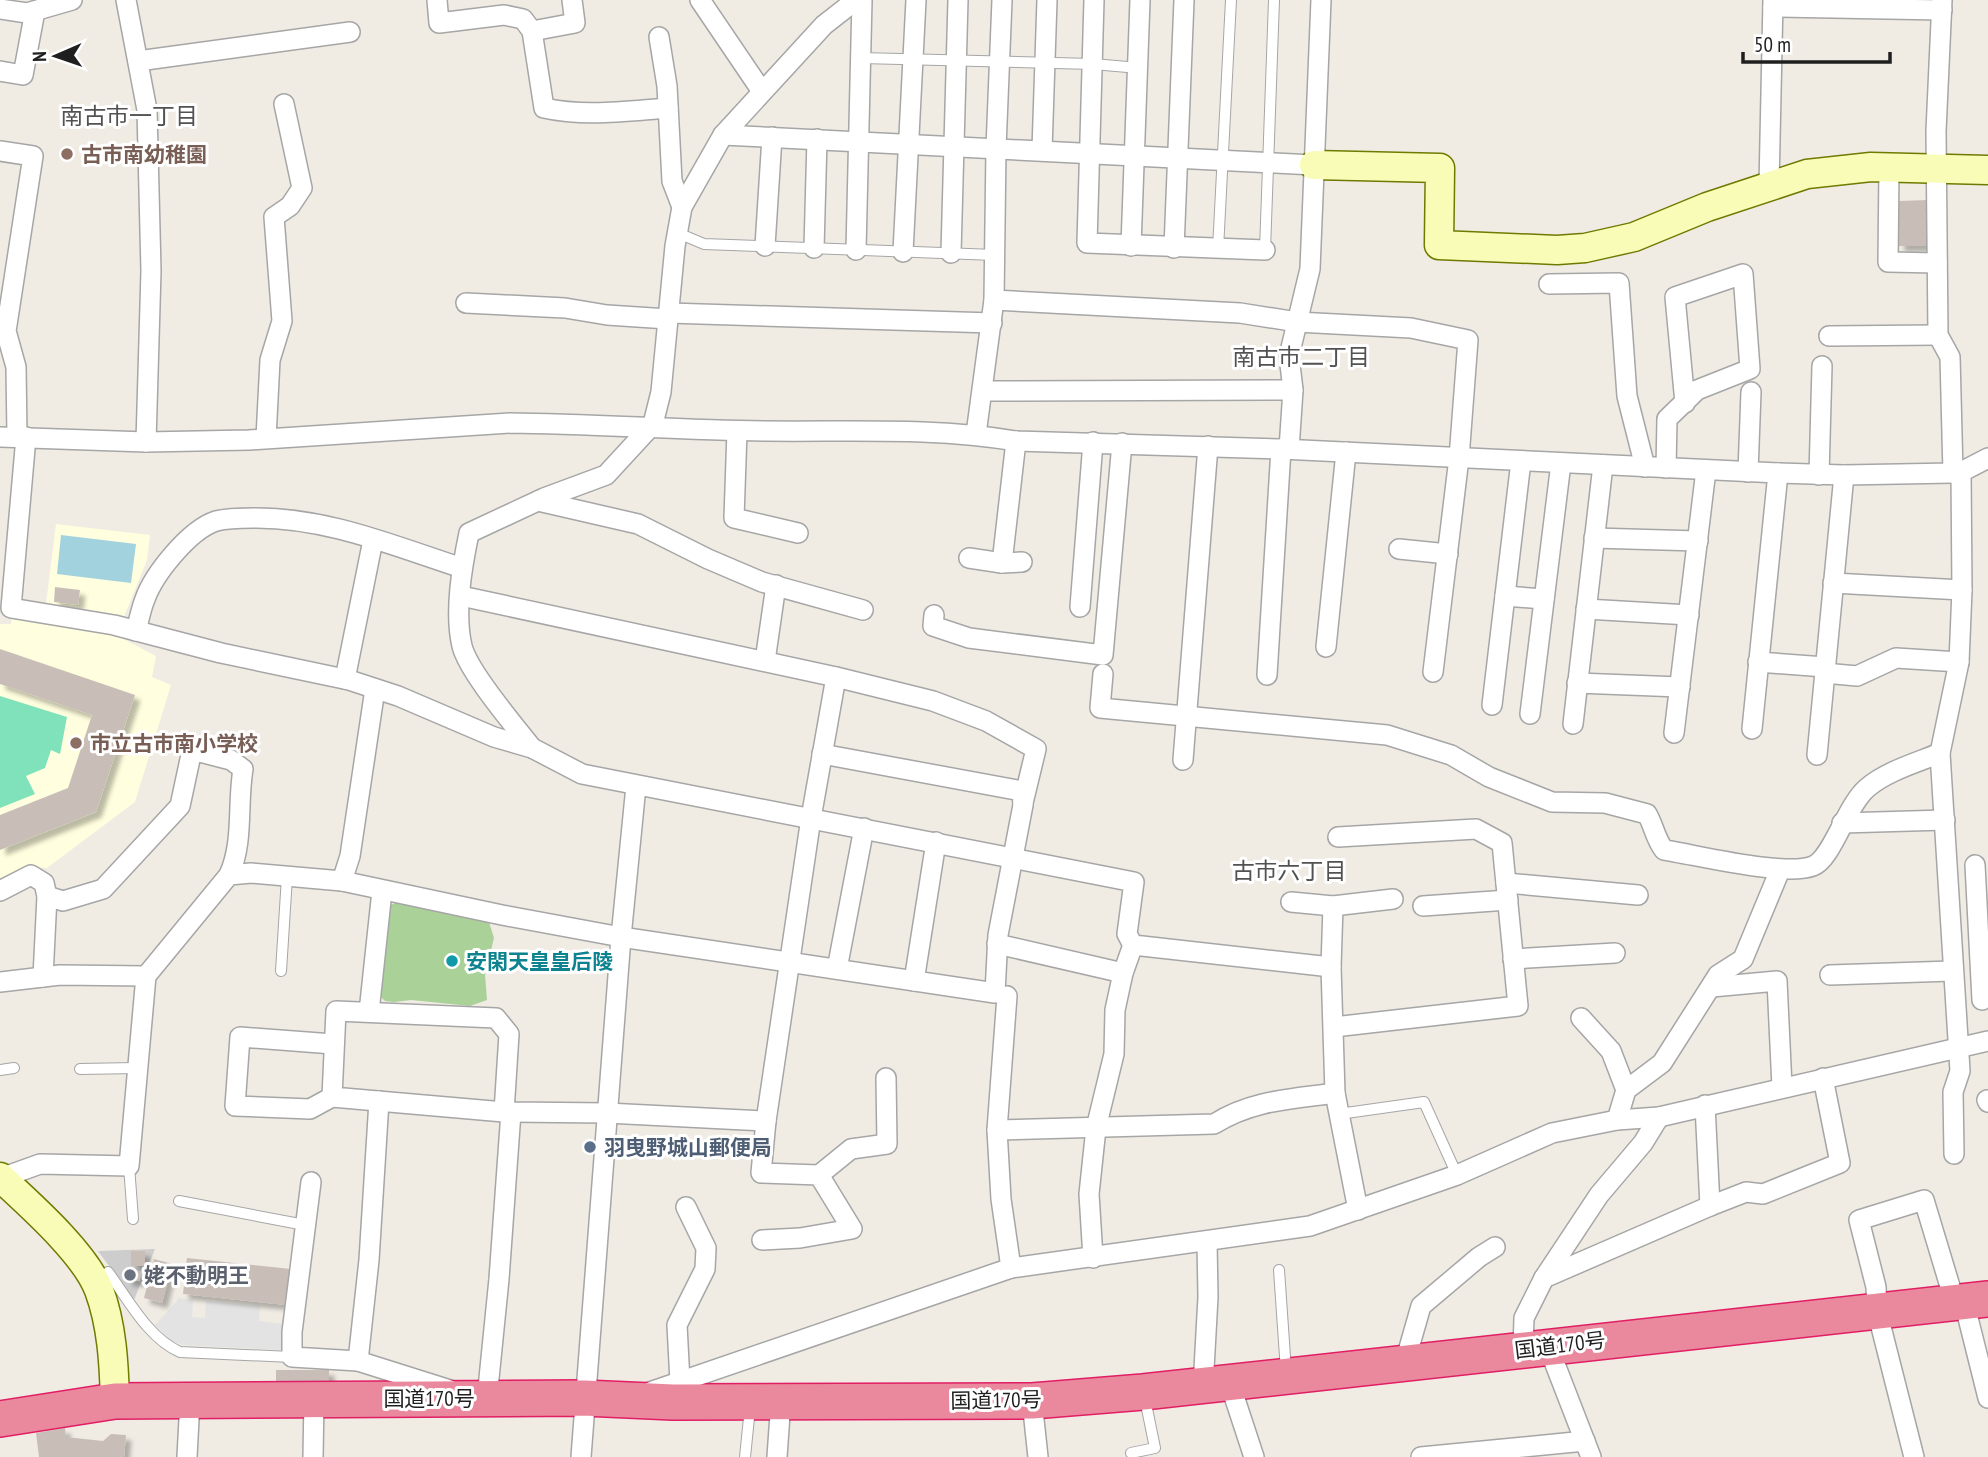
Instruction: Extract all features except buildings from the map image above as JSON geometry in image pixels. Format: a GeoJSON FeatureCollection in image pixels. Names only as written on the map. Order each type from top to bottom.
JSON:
{"type":"FeatureCollection","features":[{"type":"Feature","properties":{"kind":"highway","name":"国道170号"},"geometry":{"type":"LineString","coordinates":[[0,1419],[115,1401],[479,1398],[625,1400],[676,1392],[766,1400],[1032,1401],[1143,1392],[1969,1301]]}},
{"type":"Feature","properties":{"kind":"street"},"geometry":{"type":"LineString","coordinates":[[0,9],[27,13],[72,0]]}},
{"type":"Feature","properties":{"kind":"street"},"geometry":{"type":"LineString","coordinates":[[126,0],[147,110],[150,271],[146,442]]}},
{"type":"Feature","properties":{"kind":"street"},"geometry":{"type":"LineString","coordinates":[[437,0],[439,23],[504,15],[523,19],[532,31],[544,108],[597,114],[668,108]]}},
{"type":"Feature","properties":{"kind":"street"},"geometry":{"type":"LineString","coordinates":[[532,31],[575,23],[572,0]]}},
{"type":"Feature","properties":{"kind":"street"},"geometry":{"type":"LineString","coordinates":[[700,0],[761,90]]}},
{"type":"Feature","properties":{"kind":"street"},"geometry":{"type":"LineString","coordinates":[[532,748],[473,668],[462,648],[459,625],[462,568],[469,533],[538,501],[606,475],[653,424],[661,392],[682,207],[723,135],[761,90],[824,25],[856,0]]}},
{"type":"Feature","properties":{"kind":"street"},"geometry":{"type":"LineString","coordinates":[[856,250],[862,0]]}},
{"type":"Feature","properties":{"kind":"street"},"geometry":{"type":"LineString","coordinates":[[903,252],[916,0]]}},
{"type":"Feature","properties":{"kind":"street"},"geometry":{"type":"LineString","coordinates":[[951,253],[958,0]]}},
{"type":"Feature","properties":{"kind":"street"},"geometry":{"type":"LineString","coordinates":[[976,434],[994,300],[1002,0]]}},
{"type":"Feature","properties":{"kind":"street"},"geometry":{"type":"LineString","coordinates":[[1042,150],[1047,0]]}},
{"type":"Feature","properties":{"kind":"street"},"geometry":{"type":"LineString","coordinates":[[1094,0],[1087,243],[1265,250]]}},
{"type":"Feature","properties":{"kind":"street"},"geometry":{"type":"LineString","coordinates":[[1131,246],[1140,0]]}},
{"type":"Feature","properties":{"kind":"street"},"geometry":{"type":"LineString","coordinates":[[1174,248],[1184,0]]}},
{"type":"Feature","properties":{"kind":"street"},"geometry":{"type":"LineString","coordinates":[[1267,675],[1285,449],[1293,390],[1289,356],[1310,269],[1321,0]]}},
{"type":"Feature","properties":{"kind":"street"},"geometry":{"type":"LineString","coordinates":[[1769,186],[1773,4],[1942,5],[1936,167],[1938,335],[1950,357],[1962,590],[1959,663],[1940,753],[1960,1071],[1953,1092],[1955,1154]]}},
{"type":"Feature","properties":{"kind":"street"},"geometry":{"type":"LineString","coordinates":[[0,71],[23,75],[35,11]]}},
{"type":"Feature","properties":{"kind":"street"},"geometry":{"type":"LineString","coordinates":[[138,61],[351,32]]}},
{"type":"Feature","properties":{"kind":"street"},"geometry":{"type":"LineString","coordinates":[[659,37],[668,108],[672,181],[682,207]]}},
{"type":"Feature","properties":{"kind":"street"},"geometry":{"type":"LineString","coordinates":[[266,439],[270,360],[282,321],[274,217],[290,206],[302,188],[284,104]]}},
{"type":"Feature","properties":{"kind":"street"},"geometry":{"type":"LineString","coordinates":[[723,135],[1314,165],[1440,168],[1438,246],[1557,250],[1585,248],[1634,237],[1807,174],[1889,167],[1988,170]]}},
{"type":"Feature","properties":{"kind":"street"},"geometry":{"type":"LineString","coordinates":[[765,246],[772,137]]}},
{"type":"Feature","properties":{"kind":"street"},"geometry":{"type":"LineString","coordinates":[[814,248],[817,139]]}},
{"type":"Feature","properties":{"kind":"street"},"geometry":{"type":"LineString","coordinates":[[0,151],[33,156],[5,308],[6,331],[16,367],[11,608],[136,631],[221,653],[345,679],[494,737],[532,748],[582,775],[1134,882],[1127,934],[1133,945],[1123,973],[1115,1010],[1114,1054],[1096,1128],[1089,1194],[1093,1258]]}},
{"type":"Feature","properties":{"kind":"street"},"geometry":{"type":"LineString","coordinates":[[1889,167],[1888,262],[1937,263]]}},
{"type":"Feature","properties":{"kind":"street"},"geometry":{"type":"LineString","coordinates":[[1666,468],[1667,419],[1685,403],[1697,390],[1750,369],[1743,274],[1675,297],[1685,403]]}},
{"type":"Feature","properties":{"kind":"street"},"geometry":{"type":"LineString","coordinates":[[1549,284],[1619,283],[1627,396],[1645,467]]}},
{"type":"Feature","properties":{"kind":"street"},"geometry":{"type":"LineString","coordinates":[[994,300],[1240,313],[1297,322],[1411,328],[1468,340],[1459,458],[1433,672]]}},
{"type":"Feature","properties":{"kind":"street"},"geometry":{"type":"LineString","coordinates":[[466,303],[565,307],[607,315],[992,323]]}},
{"type":"Feature","properties":{"kind":"street"},"geometry":{"type":"LineString","coordinates":[[1829,337],[1938,335]]}},
{"type":"Feature","properties":{"kind":"street"},"geometry":{"type":"LineString","coordinates":[[1819,475],[1822,366]]}},
{"type":"Feature","properties":{"kind":"street"},"geometry":{"type":"LineString","coordinates":[[983,390],[1293,390]]}},
{"type":"Feature","properties":{"kind":"street"},"geometry":{"type":"LineString","coordinates":[[1748,472],[1751,392]]}},
{"type":"Feature","properties":{"kind":"street"},"geometry":{"type":"LineString","coordinates":[[14,437],[146,442],[266,439],[510,423],[737,431],[976,434],[1017,441],[1285,449],[1819,475],[1957,472],[1988,458]]}},
{"type":"Feature","properties":{"kind":"street"},"geometry":{"type":"LineString","coordinates":[[737,431],[734,518],[798,533]]}},
{"type":"Feature","properties":{"kind":"street"},"geometry":{"type":"LineString","coordinates":[[1002,563],[1017,441]]}},
{"type":"Feature","properties":{"kind":"street"},"geometry":{"type":"LineString","coordinates":[[1080,607],[1093,442]]}},
{"type":"Feature","properties":{"kind":"street"},"geometry":{"type":"LineString","coordinates":[[934,615],[933,626],[969,638],[1102,655],[1122,443]]}},
{"type":"Feature","properties":{"kind":"street"},"geometry":{"type":"LineString","coordinates":[[1183,760],[1208,446]]}},
{"type":"Feature","properties":{"kind":"street"},"geometry":{"type":"LineString","coordinates":[[1326,647],[1346,452]]}},
{"type":"Feature","properties":{"kind":"street"},"geometry":{"type":"LineString","coordinates":[[1492,705],[1521,461]]}},
{"type":"Feature","properties":{"kind":"street"},"geometry":{"type":"LineString","coordinates":[[1530,714],[1561,463]]}},
{"type":"Feature","properties":{"kind":"street"},"geometry":{"type":"LineString","coordinates":[[1573,724],[1603,465]]}},
{"type":"Feature","properties":{"kind":"street"},"geometry":{"type":"LineString","coordinates":[[1674,733],[1706,470]]}},
{"type":"Feature","properties":{"kind":"street"},"geometry":{"type":"LineString","coordinates":[[1752,729],[1778,473]]}},
{"type":"Feature","properties":{"kind":"street"},"geometry":{"type":"LineString","coordinates":[[1817,755],[1844,475]]}},
{"type":"Feature","properties":{"kind":"street"},"geometry":{"type":"LineString","coordinates":[[538,501],[638,524],[708,559],[776,585],[863,610]]}},
{"type":"Feature","properties":{"kind":"street"},"geometry":{"type":"LineString","coordinates":[[136,631],[145,598],[161,569],[192,536],[214,522],[235,518],[284,518],[325,525],[462,568]]}},
{"type":"Feature","properties":{"kind":"street"},"geometry":{"type":"LineString","coordinates":[[1594,538],[1698,541]]}},
{"type":"Feature","properties":{"kind":"street"},"geometry":{"type":"LineString","coordinates":[[345,679],[373,540]]}},
{"type":"Feature","properties":{"kind":"street"},"geometry":{"type":"LineString","coordinates":[[1399,549],[1448,554]]}},
{"type":"Feature","properties":{"kind":"street"},"geometry":{"type":"LineString","coordinates":[[969,558],[1002,563],[1022,562]]}},
{"type":"Feature","properties":{"kind":"street"},"geometry":{"type":"LineString","coordinates":[[1833,583],[1962,590]]}},
{"type":"Feature","properties":{"kind":"street"},"geometry":{"type":"LineString","coordinates":[[765,661],[776,585]]}},
{"type":"Feature","properties":{"kind":"street"},"geometry":{"type":"LineString","coordinates":[[229,875],[251,873],[342,881],[621,936],[995,993],[997,944],[1036,749],[986,721],[933,701],[765,661],[461,596]]}},
{"type":"Feature","properties":{"kind":"street"},"geometry":{"type":"LineString","coordinates":[[1505,596],[1544,599]]}},
{"type":"Feature","properties":{"kind":"street"},"geometry":{"type":"LineString","coordinates":[[1586,609],[1689,615]]}},
{"type":"Feature","properties":{"kind":"street"},"geometry":{"type":"LineString","coordinates":[[1758,662],[1857,676],[1896,658],[1959,663]]}},
{"type":"Feature","properties":{"kind":"street"},"geometry":{"type":"LineString","coordinates":[[1103,674],[1100,708],[1387,734],[1451,755],[1489,776],[1552,802],[1605,803],[1647,814],[1664,850],[1780,870],[1812,867],[1822,860],[1856,800],[1868,787],[1892,772],[1940,753]]}},
{"type":"Feature","properties":{"kind":"street"},"geometry":{"type":"LineString","coordinates":[[836,677],[811,818],[766,1121],[761,1173],[819,1175],[851,1149],[887,1144],[886,1078]]}},
{"type":"Feature","properties":{"kind":"street"},"geometry":{"type":"LineString","coordinates":[[1577,682],[1680,687]]}},
{"type":"Feature","properties":{"kind":"street"},"geometry":{"type":"LineString","coordinates":[[342,881],[350,856],[375,689]]}},
{"type":"Feature","properties":{"kind":"street"},"geometry":{"type":"LineString","coordinates":[[47,896],[63,901],[103,889],[117,875],[180,806],[192,750],[230,760],[243,769],[239,791],[237,856],[229,875],[146,976],[129,1166],[40,1164],[1,1177],[54,1229],[99,1288],[114,1361],[115,1401]]}},
{"type":"Feature","properties":{"kind":"street"},"geometry":{"type":"LineString","coordinates":[[822,754],[1022,792],[1023,805]]}},
{"type":"Feature","properties":{"kind":"street"},"geometry":{"type":"LineString","coordinates":[[581,1457],[621,936],[636,786]]}},
{"type":"Feature","properties":{"kind":"street"},"geometry":{"type":"LineString","coordinates":[[1842,823],[1945,820]]}},
{"type":"Feature","properties":{"kind":"street"},"geometry":{"type":"LineString","coordinates":[[837,969],[863,828]]}},
{"type":"Feature","properties":{"kind":"street"},"geometry":{"type":"LineString","coordinates":[[1334,1027],[1518,1006],[1502,843],[1476,829],[1338,837]]}},
{"type":"Feature","properties":{"kind":"street"},"geometry":{"type":"LineString","coordinates":[[914,981],[936,842]]}},
{"type":"Feature","properties":{"kind":"street"},"geometry":{"type":"LineString","coordinates":[[1948,866],[1981,864],[1982,1000]]}},
{"type":"Feature","properties":{"kind":"street"},"geometry":{"type":"LineString","coordinates":[[1617,1120],[1626,1090],[1662,1063],[1718,975],[1743,959],[1780,870]]}},
{"type":"Feature","properties":{"kind":"street"},"geometry":{"type":"LineString","coordinates":[[0,891],[31,875],[44,883],[47,896],[43,977]]}},
{"type":"Feature","properties":{"kind":"street"},"geometry":{"type":"LineString","coordinates":[[369,1012],[382,891]]}},
{"type":"Feature","properties":{"kind":"street"},"geometry":{"type":"LineString","coordinates":[[1423,906],[1507,891],[1638,895]]}},
{"type":"Feature","properties":{"kind":"street"},"geometry":{"type":"LineString","coordinates":[[1291,902],[1333,906],[1393,899]]}},
{"type":"Feature","properties":{"kind":"street"},"geometry":{"type":"LineString","coordinates":[[1333,906],[1331,967],[1335,1093],[1357,1210]]}},
{"type":"Feature","properties":{"kind":"street"},"geometry":{"type":"LineString","coordinates":[[997,944],[1123,973]]}},
{"type":"Feature","properties":{"kind":"street"},"geometry":{"type":"LineString","coordinates":[[1133,945],[1331,967]]}},
{"type":"Feature","properties":{"kind":"street"},"geometry":{"type":"LineString","coordinates":[[1513,959],[1615,953]]}},
{"type":"Feature","properties":{"kind":"street"},"geometry":{"type":"LineString","coordinates":[[1830,975],[1952,971]]}},
{"type":"Feature","properties":{"kind":"street"},"geometry":{"type":"LineString","coordinates":[[0,982],[60,975],[146,976]]}},
{"type":"Feature","properties":{"kind":"street"},"geometry":{"type":"LineString","coordinates":[[1712,987],[1777,981],[1782,1087]]}},
{"type":"Feature","properties":{"kind":"street"},"geometry":{"type":"LineString","coordinates":[[1007,996],[997,1130],[1001,1199],[1011,1268]]}},
{"type":"Feature","properties":{"kind":"street"},"geometry":{"type":"LineString","coordinates":[[311,1182],[292,1332],[292,1357],[358,1361],[479,1398],[499,1279],[508,1112],[509,1034],[496,1018],[336,1011],[332,1097]]}},
{"type":"Feature","properties":{"kind":"street"},"geometry":{"type":"LineString","coordinates":[[1581,1018],[1611,1051],[1626,1090]]}},
{"type":"Feature","properties":{"kind":"street"},"geometry":{"type":"LineString","coordinates":[[333,1044],[240,1037],[235,1106],[310,1109],[332,1097],[508,1112],[607,1112],[766,1121]]}},
{"type":"Feature","properties":{"kind":"street"},"geometry":{"type":"LineString","coordinates":[[686,1207],[706,1248],[705,1269],[677,1325],[676,1392],[1011,1268],[1310,1226],[1457,1175],[1552,1133],[1617,1120],[1659,1117],[1988,1041]]}},
{"type":"Feature","properties":{"kind":"street"},"geometry":{"type":"LineString","coordinates":[[1544,1278],[1746,1192],[1763,1194],[1840,1163],[1823,1078]]}},
{"type":"Feature","properties":{"kind":"street"},"geometry":{"type":"LineString","coordinates":[[997,1130],[1214,1124],[1234,1111],[1264,1102],[1335,1093]]}},
{"type":"Feature","properties":{"kind":"street"},"geometry":{"type":"LineString","coordinates":[[358,1361],[369,1260],[379,1101]]}},
{"type":"Feature","properties":{"kind":"street"},"geometry":{"type":"LineString","coordinates":[[1705,1105],[1710,1206]]}},
{"type":"Feature","properties":{"kind":"street"},"geometry":{"type":"LineString","coordinates":[[1421,1457],[1588,1449],[1535,1348],[1524,1318],[1544,1278],[1599,1195],[1643,1143],[1659,1117]]}},
{"type":"Feature","properties":{"kind":"street"},"geometry":{"type":"LineString","coordinates":[[762,1240],[800,1238],[852,1229],[819,1175]]}},
{"type":"Feature","properties":{"kind":"street"},"geometry":{"type":"LineString","coordinates":[[1914,1457],[1877,1311],[1876,1287],[1859,1220],[1924,1200],[1969,1301],[1988,1398]]}},
{"type":"Feature","properties":{"kind":"street"},"geometry":{"type":"LineString","coordinates":[[1207,1241],[1208,1297],[1204,1369],[1218,1382],[1254,1457]]}},
{"type":"Feature","properties":{"kind":"street"},"geometry":{"type":"LineString","coordinates":[[1405,1362],[1421,1306],[1479,1256],[1495,1247]]}},
{"type":"Feature","properties":{"kind":"street"},"geometry":{"type":"LineString","coordinates":[[313,1457],[314,1399]]}},
{"type":"Feature","properties":{"kind":"street"},"geometry":{"type":"LineString","coordinates":[[187,1457],[190,1400]]}},
{"type":"Feature","properties":{"kind":"street"},"geometry":{"type":"LineString","coordinates":[[766,1400],[777,1457]]}},
{"type":"Feature","properties":{"kind":"street"},"geometry":{"type":"LineString","coordinates":[[1032,1401],[1038,1457]]}},
{"type":"Feature","properties":{"kind":"lane"},"geometry":{"type":"LineString","coordinates":[[1218,249],[1231,0]]}},
{"type":"Feature","properties":{"kind":"lane"},"geometry":{"type":"LineString","coordinates":[[1265,250],[1274,0]]}},
{"type":"Feature","properties":{"kind":"lane"},"geometry":{"type":"LineString","coordinates":[[861,58],[1093,64],[1139,68]]}},
{"type":"Feature","properties":{"kind":"lane"},"geometry":{"type":"LineString","coordinates":[[678,233],[704,244],[995,255]]}},
{"type":"Feature","properties":{"kind":"lane"},"geometry":{"type":"LineString","coordinates":[[281,971],[287,877]]}},
{"type":"Feature","properties":{"kind":"lane"},"geometry":{"type":"LineString","coordinates":[[0,1070],[15,1068]]}},
{"type":"Feature","properties":{"kind":"lane"},"geometry":{"type":"LineString","coordinates":[[80,1069],[136,1068]]}},
{"type":"Feature","properties":{"kind":"lane"},"geometry":{"type":"LineString","coordinates":[[1339,1114],[1424,1102],[1457,1175]]}},
{"type":"Feature","properties":{"kind":"lane"},"geometry":{"type":"LineString","coordinates":[[129,1166],[133,1219]]}},
{"type":"Feature","properties":{"kind":"lane"},"geometry":{"type":"LineString","coordinates":[[179,1201],[305,1225]]}},
{"type":"Feature","properties":{"kind":"lane"},"geometry":{"type":"LineString","coordinates":[[1279,1270],[1287,1376]]}},
{"type":"Feature","properties":{"kind":"lane"},"geometry":{"type":"LineString","coordinates":[[108,1272],[144,1322],[167,1346],[180,1352],[292,1357]]}},
{"type":"Feature","properties":{"kind":"lane"},"geometry":{"type":"LineString","coordinates":[[1131,1453],[1155,1448],[1143,1392]]}},
{"type":"Feature","properties":{"kind":"lane"},"geometry":{"type":"LineString","coordinates":[[745,1457],[766,1400]]}},
{"type":"Feature","properties":{"kind":"shaded area"},"geometry":{"type":"Polygon","coordinates":[[[56,524],[150,535],[147,560],[124,617],[46,604],[56,524]]]}},
{"type":"Feature","properties":{"kind":"shaded area","name":"市立古市南小学校"},"geometry":{"type":"Polygon","coordinates":[[[12,613],[114,634],[156,656],[152,677],[171,685],[135,802],[47,868],[27,867],[0,881],[0,624],[11,624],[12,613]]]}},
{"type":"Feature","properties":{"kind":"shaded area","name":"姥不動明王"},"geometry":{"type":"Polygon","coordinates":[[[155,1249],[134,1300],[98,1251],[155,1249]]]}},
{"type":"Feature","properties":{"kind":"shaded area"},"geometry":{"type":"Polygon","coordinates":[[[178,1298],[193,1300],[192,1317],[205,1318],[206,1301],[260,1306],[259,1321],[285,1324],[283,1350],[183,1345],[171,1341],[155,1325],[178,1298]]]}},
{"type":"Feature","properties":{"kind":"green space"},"geometry":{"type":"Polygon","coordinates":[[[0,696],[67,717],[60,754],[51,750],[45,768],[26,776],[35,794],[0,808],[0,696]]]}},
{"type":"Feature","properties":{"kind":"green space"},"geometry":{"type":"Polygon","coordinates":[[[395,903],[489,922],[494,938],[485,974],[487,1000],[470,1006],[411,1000],[385,1001],[380,996],[384,908],[395,903]]]}},
{"type":"Feature","properties":{"kind":"water"},"geometry":{"type":"Polygon","coordinates":[[[61,535],[136,544],[131,583],[57,574],[61,535]]]}},
{"type":"Feature","properties":{"kind":"place","name":"古市南幼稚園"},"geometry":{"type":"Point","coordinates":[67,154]}},
{"type":"Feature","properties":{"kind":"place","name":"市立古市南小学校"},"geometry":{"type":"Point","coordinates":[76,743]}},
{"type":"Feature","properties":{"kind":"place","name":"安閑天皇皇后陵"},"geometry":{"type":"Point","coordinates":[452,961]}},
{"type":"Feature","properties":{"kind":"place","name":"羽曳野城山郵便局"},"geometry":{"type":"Point","coordinates":[590,1147]}},
{"type":"Feature","properties":{"kind":"place","name":"姥不動明王"},"geometry":{"type":"Point","coordinates":[130,1275]}},
{"type":"Feature","properties":{"kind":"district","name":"南古市一丁目"},"geometry":{"type":"Point","coordinates":[129,115]}},
{"type":"Feature","properties":{"kind":"district","name":"南古市二丁目"},"geometry":{"type":"Point","coordinates":[1301,356]}},
{"type":"Feature","properties":{"kind":"district","name":"古市六丁目"},"geometry":{"type":"Point","coordinates":[1289,870]}}]}
